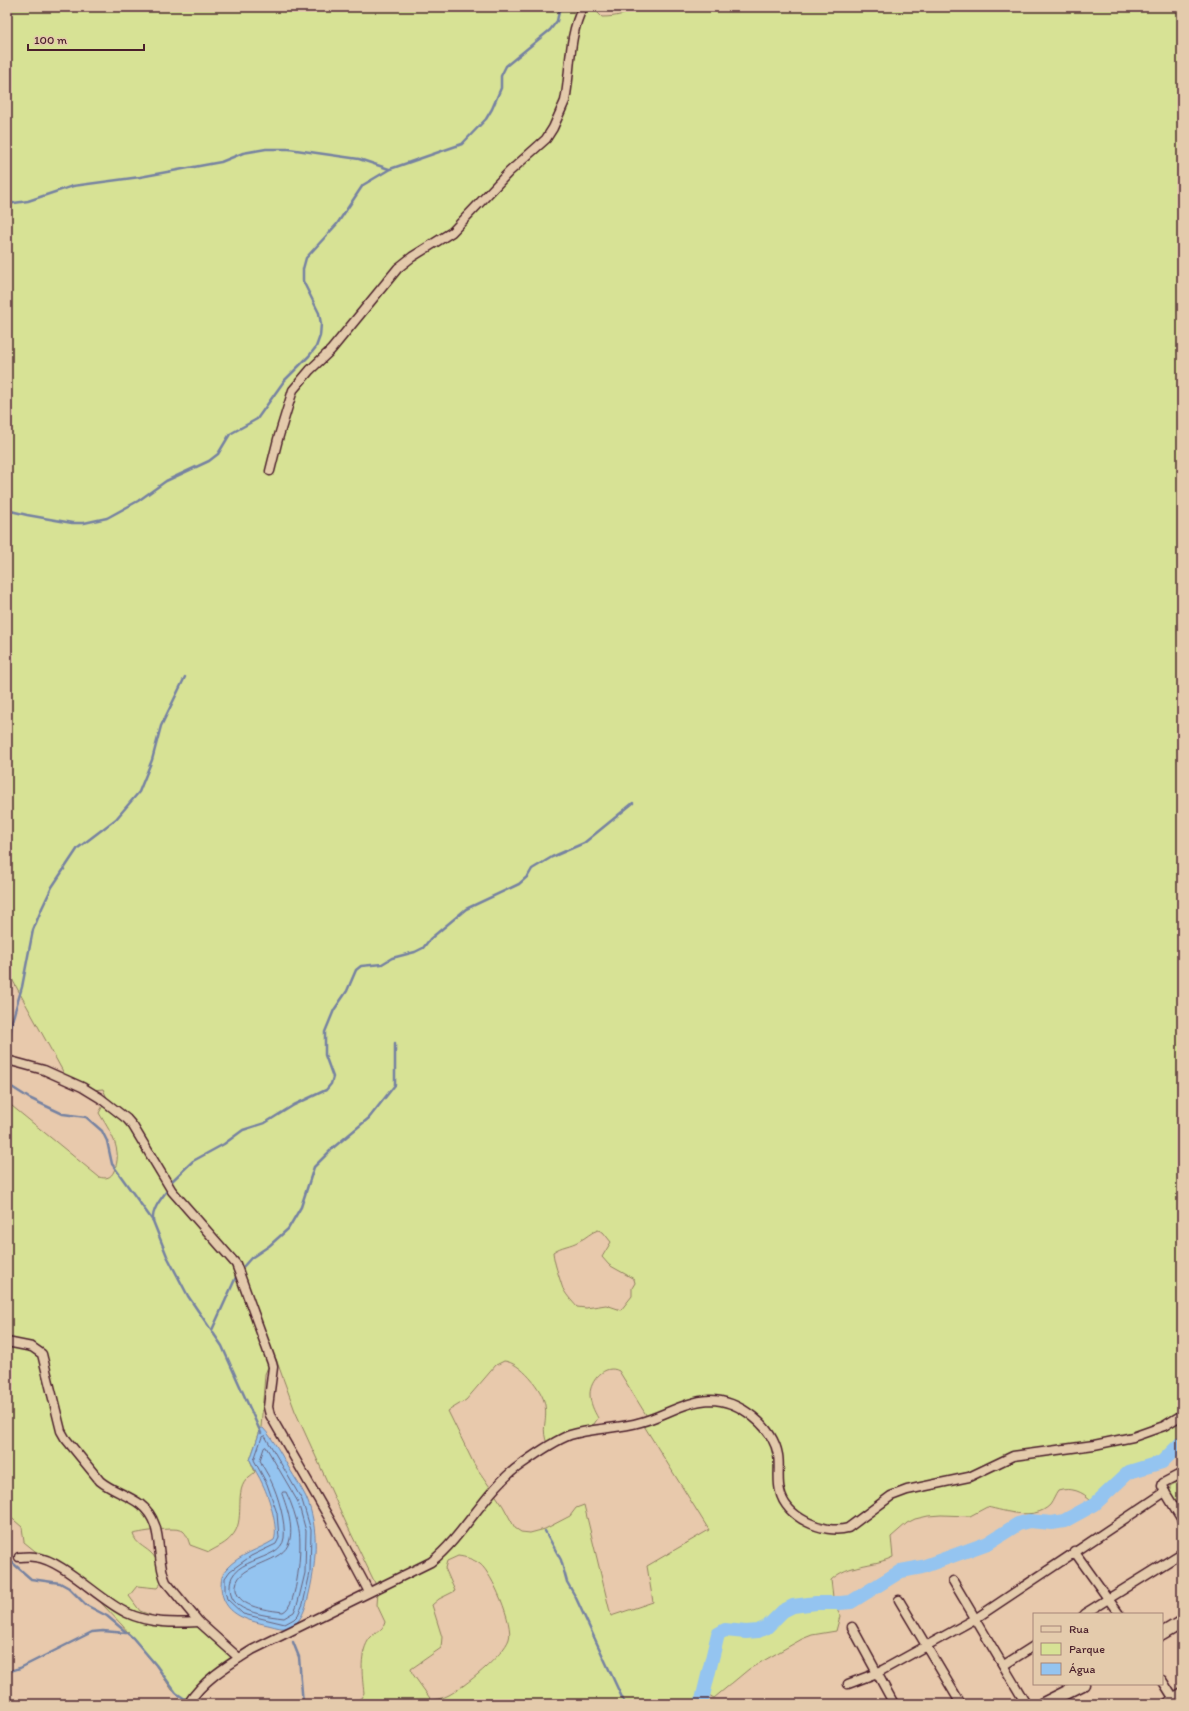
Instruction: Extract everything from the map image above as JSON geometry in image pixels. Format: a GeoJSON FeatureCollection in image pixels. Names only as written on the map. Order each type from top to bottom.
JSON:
{"type":"FeatureCollection","features":[{"type":"Feature","properties":{"kind":"street"},"geometry":{"type":"LineString","coordinates":[[270,471],[285,413],[294,390],[299,382],[331,350],[398,268],[412,257],[452,232],[509,172],[549,135],[565,101],[573,34],[583,7]]}},
{"type":"Feature","properties":{"kind":"street"},"geometry":{"type":"LineString","coordinates":[[7,1060],[44,1070],[82,1087],[121,1113],[133,1126],[172,1191],[236,1264],[272,1363],[268,1407],[270,1415],[337,1532],[369,1592]]}},
{"type":"Feature","properties":{"kind":"street"},"geometry":{"type":"LineString","coordinates":[[7,1342],[32,1347],[42,1354],[59,1424],[65,1438],[105,1486],[140,1503],[150,1515],[156,1526],[162,1575],[169,1587],[199,1622],[239,1658]]}},
{"type":"Feature","properties":{"kind":"street"},"geometry":{"type":"LineString","coordinates":[[189,1702],[205,1682],[252,1650],[431,1562],[446,1549],[513,1470],[562,1439],[577,1433],[619,1428],[642,1422],[699,1401],[721,1401],[733,1405],[764,1427],[776,1446],[778,1456],[779,1490],[787,1506],[806,1521],[836,1530],[848,1528],[891,1496],[907,1490],[968,1477],[1013,1456],[1094,1445],[1133,1437],[1164,1426],[1182,1415]]}},
{"type":"Feature","properties":{"kind":"street"},"geometry":{"type":"LineString","coordinates":[[1182,1473],[1163,1483],[1162,1486],[1182,1520]]}},
{"type":"Feature","properties":{"kind":"street"},"geometry":{"type":"LineString","coordinates":[[848,1684],[877,1672],[975,1619],[1074,1551],[1165,1492]]}},
{"type":"Feature","properties":{"kind":"street"},"geometry":{"type":"LineString","coordinates":[[1074,1551],[1119,1613]]}},
{"type":"Feature","properties":{"kind":"street"},"geometry":{"type":"LineString","coordinates":[[1086,1613],[1182,1553]]}},
{"type":"Feature","properties":{"kind":"street"},"geometry":{"type":"LineString","coordinates":[[19,1557],[34,1556],[59,1566],[101,1598],[135,1616],[170,1623],[199,1622]]}},
{"type":"Feature","properties":{"kind":"street"},"geometry":{"type":"LineString","coordinates":[[953,1581],[1026,1704]]}},
{"type":"Feature","properties":{"kind":"street"},"geometry":{"type":"LineString","coordinates":[[898,1600],[961,1704]]}},
{"type":"Feature","properties":{"kind":"street"},"geometry":{"type":"LineString","coordinates":[[1163,1633],[1182,1622]]}},
{"type":"Feature","properties":{"kind":"street"},"geometry":{"type":"LineString","coordinates":[[852,1627],[894,1704]]}},
{"type":"Feature","properties":{"kind":"street"},"geometry":{"type":"LineString","coordinates":[[1004,1665],[1033,1647]]}},
{"type":"Feature","properties":{"kind":"street"},"geometry":{"type":"LineString","coordinates":[[1163,1682],[1175,1701]]}},
{"type":"Feature","properties":{"kind":"street"},"geometry":{"type":"LineString","coordinates":[[1043,1704],[1081,1685]]}},
{"type":"Feature","properties":{"kind":"street"},"geometry":{"type":"LineString","coordinates":[[1165,1704],[1175,1701],[1182,1693]]}},
{"type":"Feature","properties":{"kind":"green space"},"geometry":{"type":"Polygon","coordinates":[[[7,7],[592,7],[602,17],[621,15],[640,7],[1182,7],[1182,1437],[1176,1440],[1155,1460],[1123,1474],[1092,1501],[1080,1492],[1067,1489],[1058,1491],[1050,1505],[1036,1513],[1020,1514],[987,1507],[970,1516],[928,1516],[915,1519],[907,1523],[891,1537],[893,1557],[853,1568],[831,1580],[833,1597],[840,1616],[836,1631],[812,1635],[802,1639],[749,1669],[714,1698],[707,1694],[700,1704],[352,1704],[361,1698],[364,1693],[362,1664],[364,1650],[370,1638],[383,1627],[385,1622],[377,1605],[378,1591],[295,1411],[276,1359],[271,1360],[265,1374],[261,1428],[250,1460],[255,1472],[247,1479],[243,1486],[238,1523],[236,1530],[230,1539],[209,1552],[190,1545],[186,1534],[179,1530],[158,1530],[133,1534],[138,1543],[150,1552],[156,1559],[162,1582],[157,1588],[137,1586],[129,1596],[140,1611],[158,1618],[190,1622],[212,1637],[237,1660],[209,1684],[196,1702],[188,1702],[172,1690],[156,1666],[122,1625],[86,1587],[66,1569],[35,1551],[24,1542],[22,1527],[7,1514],[7,1102],[99,1177],[110,1177],[117,1163],[117,1155],[111,1133],[99,1113],[107,1098],[103,1089],[92,1090],[66,1077],[7,970],[7,7]],[[598,1230],[576,1243],[559,1248],[553,1252],[554,1261],[563,1289],[577,1307],[586,1308],[606,1305],[621,1310],[632,1296],[632,1288],[635,1283],[634,1279],[609,1265],[602,1257],[611,1242],[603,1232],[598,1230]],[[504,1361],[496,1365],[466,1400],[448,1411],[474,1464],[503,1506],[515,1528],[521,1532],[530,1533],[545,1529],[570,1516],[576,1508],[584,1505],[611,1616],[653,1602],[647,1566],[709,1530],[641,1421],[648,1418],[619,1371],[609,1369],[604,1371],[595,1379],[590,1394],[594,1410],[598,1418],[594,1424],[548,1446],[544,1430],[546,1411],[540,1392],[530,1378],[517,1366],[504,1361]],[[458,1556],[447,1561],[445,1568],[455,1591],[439,1599],[432,1605],[442,1637],[441,1648],[411,1669],[412,1673],[432,1701],[449,1695],[492,1662],[506,1646],[510,1632],[501,1600],[485,1569],[477,1562],[464,1557],[458,1556]]]}},
{"type":"Feature","properties":{"kind":"green space"},"geometry":{"type":"Polygon","coordinates":[[[1182,1479],[1182,1510],[1170,1492],[1170,1486],[1182,1479]]]}},
{"type":"Feature","properties":{"kind":"water"},"geometry":{"type":"Polygon","coordinates":[[[261,1428],[263,1428],[274,1442],[306,1497],[315,1535],[315,1560],[308,1598],[301,1617],[291,1627],[286,1628],[251,1621],[237,1614],[226,1604],[221,1587],[224,1572],[232,1563],[274,1540],[275,1528],[268,1497],[250,1460],[261,1428]]]}},
{"type":"Feature","properties":{"kind":"waterway"},"geometry":{"type":"LineString","coordinates":[[7,510],[72,523],[84,523],[107,518],[138,501],[166,481],[209,461],[218,454],[230,434],[257,419],[284,381],[316,347],[320,336],[321,324],[319,313],[303,281],[303,269],[306,258],[337,224],[363,185],[390,169],[462,144],[486,119],[492,109],[501,88],[501,76],[506,66],[550,30],[557,21],[560,7]]}},
{"type":"Feature","properties":{"kind":"waterway"},"geometry":{"type":"LineString","coordinates":[[7,204],[28,201],[73,186],[140,177],[221,162],[243,153],[266,149],[289,149],[359,159],[389,169]]}},
{"type":"Feature","properties":{"kind":"waterway"},"geometry":{"type":"LineString","coordinates":[[8,1055],[12,1021],[22,987],[33,930],[42,908],[52,887],[78,848],[116,819],[139,792],[152,760],[161,726],[185,677]]}},
{"type":"Feature","properties":{"kind":"waterway"},"geometry":{"type":"LineString","coordinates":[[172,1181],[193,1161],[224,1144],[243,1130],[265,1123],[294,1105],[326,1090],[331,1084],[333,1077],[325,1055],[325,1032],[334,1010],[347,991],[356,970],[361,966],[382,964],[392,958],[415,952],[423,948],[430,939],[466,909],[519,884],[528,876],[532,869],[552,857],[584,843],[633,803]]}},
{"type":"Feature","properties":{"kind":"waterway"},"geometry":{"type":"LineString","coordinates":[[243,1267],[251,1258],[269,1246],[288,1229],[301,1207],[314,1167],[334,1147],[369,1118],[395,1085],[395,1043]]}},
{"type":"Feature","properties":{"kind":"waterway"},"geometry":{"type":"LineString","coordinates":[[7,1067],[9,1085]]}},
{"type":"Feature","properties":{"kind":"waterway"},"geometry":{"type":"LineString","coordinates":[[7,1084],[29,1098],[63,1114],[86,1117],[102,1131],[107,1141],[112,1164],[153,1221],[167,1256],[188,1296],[222,1346],[261,1433]]}},
{"type":"Feature","properties":{"kind":"waterway"},"geometry":{"type":"LineString","coordinates":[[153,1220],[155,1209],[166,1192]]}},
{"type":"Feature","properties":{"kind":"waterway"},"geometry":{"type":"LineString","coordinates":[[212,1330],[236,1277]]}},
{"type":"Feature","properties":{"kind":"waterway"},"geometry":{"type":"LineString","coordinates":[[701,1704],[718,1634],[725,1630],[746,1632],[758,1631],[767,1627],[783,1611],[793,1606],[816,1603],[851,1602],[901,1571],[922,1567],[988,1543],[1018,1524],[1029,1521],[1052,1523],[1064,1521],[1095,1504],[1129,1472],[1162,1462],[1182,1442]]}},
{"type":"Feature","properties":{"kind":"waterway"},"geometry":{"type":"LineString","coordinates":[[545,1531],[561,1560],[567,1582],[575,1596],[625,1704]]}},
{"type":"Feature","properties":{"kind":"waterway"},"geometry":{"type":"LineString","coordinates":[[7,1558],[31,1579],[60,1583],[69,1588],[86,1605],[107,1616],[133,1638],[156,1665],[176,1693],[188,1701]]}},
{"type":"Feature","properties":{"kind":"waterway"},"geometry":{"type":"LineString","coordinates":[[7,1672],[20,1668],[92,1632],[103,1631],[126,1633]]}},
{"type":"Feature","properties":{"kind":"waterway"},"geometry":{"type":"LineString","coordinates":[[293,1642],[299,1657],[303,1704]]}}]}
